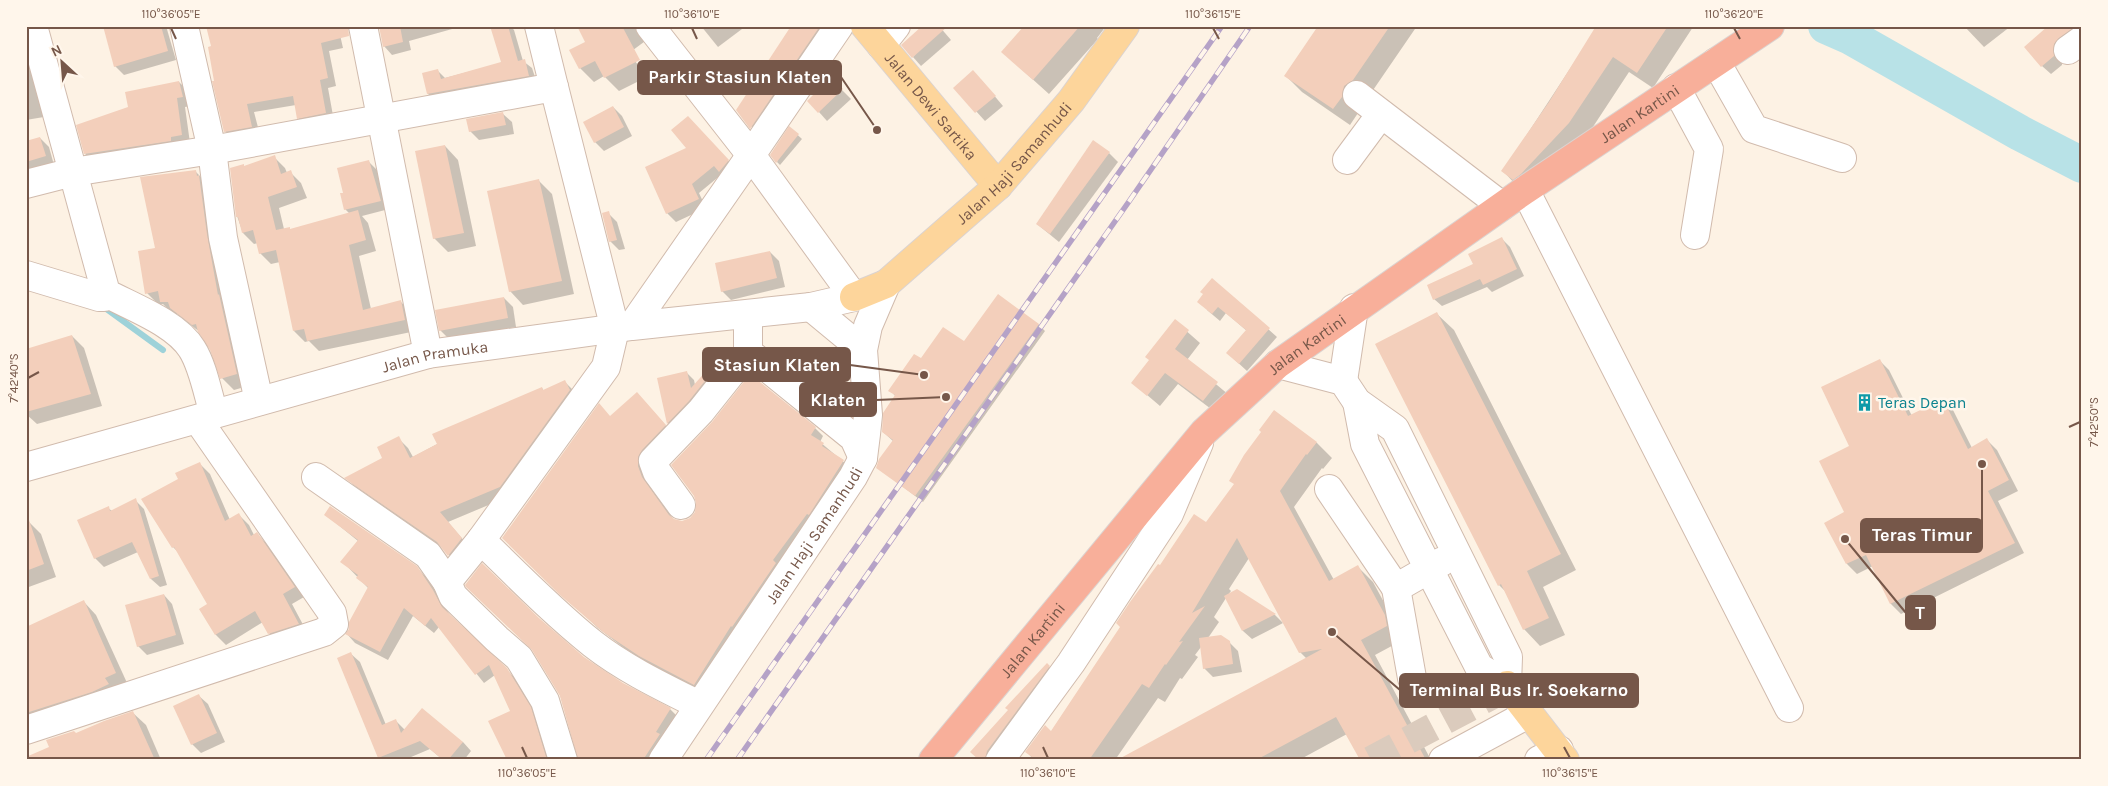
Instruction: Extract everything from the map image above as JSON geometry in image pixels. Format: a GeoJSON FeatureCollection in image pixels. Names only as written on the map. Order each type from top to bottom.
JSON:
{"type":"FeatureCollection","features":[{"type":"Feature","properties":{"kind":"highway","name":"Jalan Kartini"},"geometry":{"type":"LineString","coordinates":[[933,760],[1204,432],[1278,364],[1354,308],[1525,190],[1766,29]]}},
{"type":"Feature","properties":{"kind":"main road","name":"Jalan Haji Samanhudi"},"geometry":{"type":"LineString","coordinates":[[854,297],[886,284],[998,186],[1071,101],[1125,26]]}},
{"type":"Feature","properties":{"kind":"main road","name":"Jalan Dewi Sartika"},"geometry":{"type":"LineString","coordinates":[[881,32],[998,186]]}},
{"type":"Feature","properties":{"kind":"main road"},"geometry":{"type":"LineString","coordinates":[[1507,686],[1528,714],[1554,756]]}},
{"type":"Feature","properties":{"kind":"street"},"geometry":{"type":"LineString","coordinates":[[26,730],[324,632],[334,624],[332,612],[206,417],[197,360],[187,341],[169,326],[106,293],[33,26]]}},
{"type":"Feature","properties":{"kind":"street"},"geometry":{"type":"LineString","coordinates":[[184,26],[212,150],[223,238],[259,401]]}},
{"type":"Feature","properties":{"kind":"street"},"geometry":{"type":"LineString","coordinates":[[363,26],[428,354]]}},
{"type":"Feature","properties":{"kind":"street"},"geometry":{"type":"LineString","coordinates":[[539,26],[554,87],[623,327]]}},
{"type":"Feature","properties":{"kind":"street"},"geometry":{"type":"LineString","coordinates":[[650,26],[751,155],[854,297]]}},
{"type":"Feature","properties":{"kind":"street"},"geometry":{"type":"LineString","coordinates":[[446,582],[481,540],[606,367],[623,327],[751,155],[839,26]]}},
{"type":"Feature","properties":{"kind":"street"},"geometry":{"type":"LineString","coordinates":[[1716,62],[1754,129],[1842,158]]}},
{"type":"Feature","properties":{"kind":"street"},"geometry":{"type":"LineString","coordinates":[[26,184],[73,172],[212,150],[554,87]]}},
{"type":"Feature","properties":{"kind":"street"},"geometry":{"type":"LineString","coordinates":[[1676,88],[1709,149],[1695,235]]}},
{"type":"Feature","properties":{"kind":"street"},"geometry":{"type":"LineString","coordinates":[[1357,95],[1502,206]]}},
{"type":"Feature","properties":{"kind":"street"},"geometry":{"type":"LineString","coordinates":[[1347,160],[1381,114]]}},
{"type":"Feature","properties":{"kind":"street"},"geometry":{"type":"LineString","coordinates":[[1525,190],[1790,708]]}},
{"type":"Feature","properties":{"kind":"street"},"geometry":{"type":"LineString","coordinates":[[26,276],[99,297],[104,297],[106,293]]}},
{"type":"Feature","properties":{"kind":"street","name":"Jalan Haji Samanhudi"},"geometry":{"type":"LineString","coordinates":[[663,760],[853,477],[863,458],[868,415],[863,350],[868,326],[886,284]]}},
{"type":"Feature","properties":{"kind":"street","name":"Jalan Pramuka"},"geometry":{"type":"LineString","coordinates":[[26,467],[428,354],[623,327],[811,307],[854,297]]}},
{"type":"Feature","properties":{"kind":"street"},"geometry":{"type":"LineString","coordinates":[[811,307],[863,350]]}},
{"type":"Feature","properties":{"kind":"street"},"geometry":{"type":"LineString","coordinates":[[1354,308],[1350,391],[1365,444],[1479,667],[1507,686]]}},
{"type":"Feature","properties":{"kind":"street"},"geometry":{"type":"LineString","coordinates":[[681,505],[657,472],[653,461],[701,411],[748,352],[748,315]]}},
{"type":"Feature","properties":{"kind":"street"},"geometry":{"type":"LineString","coordinates":[[748,352],[854,438],[863,458]]}},
{"type":"Feature","properties":{"kind":"street"},"geometry":{"type":"LineString","coordinates":[[1278,364],[1350,391],[1395,429],[1508,657],[1507,686]]}},
{"type":"Feature","properties":{"kind":"street"},"geometry":{"type":"LineString","coordinates":[[1365,444],[1395,429]]}},
{"type":"Feature","properties":{"kind":"street"},"geometry":{"type":"LineString","coordinates":[[1000,760],[1071,663],[1169,514],[1204,432]]}},
{"type":"Feature","properties":{"kind":"street"},"geometry":{"type":"LineString","coordinates":[[316,477],[428,555],[453,596],[519,658],[545,701],[563,760]]}},
{"type":"Feature","properties":{"kind":"street"},"geometry":{"type":"LineString","coordinates":[[1329,489],[1396,588],[1412,678]]}},
{"type":"Feature","properties":{"kind":"street"},"geometry":{"type":"LineString","coordinates":[[481,540],[526,584],[594,644],[655,684],[699,705]]}},
{"type":"Feature","properties":{"kind":"street"},"geometry":{"type":"LineString","coordinates":[[1396,588],[1457,553]]}},
{"type":"Feature","properties":{"kind":"street"},"geometry":{"type":"LineString","coordinates":[[1443,760],[1528,714]]}},
{"type":"Feature","properties":{"kind":"building"},"geometry":{"type":"Polygon","coordinates":[[[103,26],[161,26],[168,51],[114,67],[103,26]]]}},
{"type":"Feature","properties":{"kind":"building"},"geometry":{"type":"Polygon","coordinates":[[[206,26],[348,26],[349,36],[321,43],[328,78],[320,80],[326,113],[297,119],[293,96],[247,104],[252,127],[224,132],[212,81],[214,81],[208,47],[211,46],[206,26]]]}},
{"type":"Feature","properties":{"kind":"building"},"geometry":{"type":"Polygon","coordinates":[[[379,26],[400,26],[403,42],[383,47],[379,26]]]}},
{"type":"Feature","properties":{"kind":"building"},"geometry":{"type":"Polygon","coordinates":[[[490,26],[508,26],[518,61],[525,59],[529,76],[427,94],[422,73],[438,69],[441,79],[501,62],[490,26]]]}},
{"type":"Feature","properties":{"kind":"building"},"geometry":{"type":"Polygon","coordinates":[[[577,26],[622,26],[640,60],[604,78],[595,61],[579,69],[569,50],[585,42],[577,26]]]}},
{"type":"Feature","properties":{"kind":"building"},"geometry":{"type":"Polygon","coordinates":[[[791,26],[820,26],[750,129],[736,110],[791,26]]]}},
{"type":"Feature","properties":{"kind":"building"},"geometry":{"type":"Polygon","coordinates":[[[922,26],[948,26],[912,58],[901,45],[922,26]]]}},
{"type":"Feature","properties":{"kind":"building"},"geometry":{"type":"Polygon","coordinates":[[[1024,26],[1080,26],[1033,80],[1001,52],[1024,26]]]}},
{"type":"Feature","properties":{"kind":"building"},"geometry":{"type":"Polygon","coordinates":[[[1318,26],[1390,26],[1353,80],[1344,86],[1342,97],[1333,109],[1284,76],[1318,26]]]}},
{"type":"Feature","properties":{"kind":"building"},"geometry":{"type":"Polygon","coordinates":[[[1596,26],[1668,26],[1637,73],[1613,57],[1569,123],[1521,174],[1513,180],[1501,171],[1549,102],[1596,26]]]}},
{"type":"Feature","properties":{"kind":"building"},"geometry":{"type":"Polygon","coordinates":[[[2048,26],[2076,26],[2059,38],[2054,44],[2054,56],[2041,67],[2024,47],[2048,26]]]}},
{"type":"Feature","properties":{"kind":"building"},"geometry":{"type":"Polygon","coordinates":[[[973,70],[996,96],[975,113],[953,88],[973,70]]]}},
{"type":"Feature","properties":{"kind":"building"},"geometry":{"type":"Polygon","coordinates":[[[831,77],[843,89],[818,113],[807,101],[831,77]]]}},
{"type":"Feature","properties":{"kind":"building"},"geometry":{"type":"Polygon","coordinates":[[[179,81],[183,97],[177,98],[182,135],[171,137],[171,141],[84,154],[76,125],[128,107],[125,92],[179,81]]]}},
{"type":"Feature","properties":{"kind":"building"},"geometry":{"type":"Polygon","coordinates":[[[613,106],[624,127],[594,143],[583,122],[613,106]]]}},
{"type":"Feature","properties":{"kind":"building"},"geometry":{"type":"Polygon","coordinates":[[[503,112],[506,125],[469,132],[466,119],[503,112]]]}},
{"type":"Feature","properties":{"kind":"building"},"geometry":{"type":"Polygon","coordinates":[[[688,116],[729,160],[719,172],[714,166],[692,184],[699,199],[666,214],[645,167],[686,148],[671,130],[688,116]]]}},
{"type":"Feature","properties":{"kind":"building"},"geometry":{"type":"Polygon","coordinates":[[[789,126],[799,134],[776,163],[770,155],[789,126]]]}},
{"type":"Feature","properties":{"kind":"building"},"geometry":{"type":"Polygon","coordinates":[[[40,137],[46,156],[26,162],[26,141],[40,137]]]}},
{"type":"Feature","properties":{"kind":"building"},"geometry":{"type":"Polygon","coordinates":[[[1093,140],[1110,152],[1050,234],[1036,224],[1093,140]]]}},
{"type":"Feature","properties":{"kind":"building"},"geometry":{"type":"Polygon","coordinates":[[[445,145],[464,233],[433,239],[415,151],[445,145]]]}},
{"type":"Feature","properties":{"kind":"building"},"geometry":{"type":"Polygon","coordinates":[[[275,155],[281,174],[291,170],[297,187],[268,197],[276,230],[290,227],[290,229],[358,210],[366,240],[349,245],[363,310],[401,300],[405,320],[307,341],[304,329],[293,331],[276,250],[259,254],[253,230],[242,233],[238,217],[236,217],[230,168],[244,164],[244,166],[275,155]]]}},
{"type":"Feature","properties":{"kind":"building"},"geometry":{"type":"Polygon","coordinates":[[[369,160],[381,201],[344,210],[340,193],[343,193],[337,168],[369,160]]]}},
{"type":"Feature","properties":{"kind":"building"},"geometry":{"type":"Polygon","coordinates":[[[196,170],[197,176],[199,175],[218,295],[237,374],[220,379],[210,350],[198,332],[196,324],[192,325],[170,308],[168,302],[160,302],[158,291],[145,294],[138,251],[155,248],[140,177],[196,170]]]}},
{"type":"Feature","properties":{"kind":"building"},"geometry":{"type":"Polygon","coordinates":[[[539,179],[562,281],[509,292],[487,191],[539,179]]]}},
{"type":"Feature","properties":{"kind":"building"},"geometry":{"type":"Polygon","coordinates":[[[609,211],[617,240],[609,242],[602,213],[609,211]]]}},
{"type":"Feature","properties":{"kind":"building"},"geometry":{"type":"Polygon","coordinates":[[[1502,237],[1517,269],[1483,285],[1480,279],[1433,300],[1427,285],[1473,264],[1468,254],[1502,237]]]}},
{"type":"Feature","properties":{"kind":"building"},"geometry":{"type":"Polygon","coordinates":[[[770,251],[777,278],[721,292],[715,263],[770,251]]]}},
{"type":"Feature","properties":{"kind":"building"},"geometry":{"type":"Polygon","coordinates":[[[1212,278],[1270,328],[1239,364],[1226,353],[1246,330],[1218,307],[1212,314],[1197,302],[1203,294],[1200,292],[1212,278]]]}},
{"type":"Feature","properties":{"kind":"building"},"geometry":{"type":"Polygon","coordinates":[[[998,294],[1039,324],[915,496],[876,468],[879,459],[893,440],[882,432],[883,413],[895,395],[888,391],[914,354],[921,358],[943,327],[964,341],[998,294]]]}},
{"type":"Feature","properties":{"kind":"building"},"geometry":{"type":"Polygon","coordinates":[[[504,297],[508,318],[439,331],[435,310],[504,297]]]}},
{"type":"Feature","properties":{"kind":"building"},"geometry":{"type":"Polygon","coordinates":[[[1437,312],[1561,554],[1527,571],[1549,618],[1523,630],[1501,584],[1498,586],[1375,344],[1437,312]]]}},
{"type":"Feature","properties":{"kind":"building"},"geometry":{"type":"Polygon","coordinates":[[[1175,319],[1189,330],[1175,349],[1218,382],[1203,401],[1165,373],[1147,396],[1131,383],[1149,360],[1145,357],[1175,319]]]}},
{"type":"Feature","properties":{"kind":"building"},"geometry":{"type":"Polygon","coordinates":[[[72,335],[91,394],[26,412],[26,349],[72,335]]]}},
{"type":"Feature","properties":{"kind":"building"},"geometry":{"type":"Polygon","coordinates":[[[725,350],[727,353],[689,401],[667,424],[657,378],[687,371],[691,388],[725,350]]]}},
{"type":"Feature","properties":{"kind":"building"},"geometry":{"type":"Polygon","coordinates":[[[1880,359],[1908,416],[1943,399],[1968,449],[1987,438],[2009,480],[1988,491],[2015,543],[1890,604],[1866,555],[1846,564],[1824,523],[1844,512],[1819,461],[1849,446],[1821,387],[1880,359]]]}},
{"type":"Feature","properties":{"kind":"building"},"geometry":{"type":"Polygon","coordinates":[[[750,374],[816,427],[811,435],[824,443],[822,446],[844,460],[809,515],[807,514],[773,560],[776,563],[731,626],[694,685],[639,656],[603,632],[560,595],[502,538],[599,403],[610,416],[637,392],[666,425],[642,450],[638,457],[638,466],[642,477],[669,515],[674,519],[682,521],[690,518],[695,512],[696,503],[694,496],[671,465],[712,422],[750,374]]]}},
{"type":"Feature","properties":{"kind":"building"},"geometry":{"type":"Polygon","coordinates":[[[565,380],[570,390],[500,487],[440,512],[462,538],[448,556],[437,542],[344,478],[382,458],[377,447],[399,436],[410,458],[437,444],[432,434],[542,387],[543,390],[565,380]]]}},
{"type":"Feature","properties":{"kind":"building"},"geometry":{"type":"Polygon","coordinates":[[[1274,410],[1317,442],[1306,454],[1280,491],[1329,581],[1358,565],[1385,615],[1387,626],[1361,640],[1426,760],[1360,760],[1336,717],[1256,760],[1117,760],[1322,649],[1299,653],[1237,538],[1192,613],[1205,606],[1179,642],[1183,641],[1149,688],[1142,684],[1089,760],[1036,760],[1025,752],[1045,725],[1051,731],[1120,627],[1116,623],[1158,564],[1160,565],[1194,514],[1206,522],[1234,484],[1229,481],[1244,455],[1261,432],[1259,430],[1274,410]]]}},
{"type":"Feature","properties":{"kind":"building"},"geometry":{"type":"Polygon","coordinates":[[[200,462],[225,521],[239,513],[251,536],[257,532],[295,587],[283,594],[299,624],[268,634],[255,611],[215,635],[199,609],[207,604],[174,547],[172,548],[141,499],[178,479],[175,473],[200,462]]]}},
{"type":"Feature","properties":{"kind":"building"},"geometry":{"type":"Polygon","coordinates":[[[136,498],[159,576],[150,579],[132,542],[94,559],[77,520],[109,506],[110,511],[136,498]]]}},
{"type":"Feature","properties":{"kind":"building"},"geometry":{"type":"Polygon","coordinates":[[[330,506],[417,566],[442,607],[507,668],[531,707],[547,760],[507,760],[488,721],[510,711],[489,665],[475,675],[431,618],[425,626],[404,608],[380,652],[345,634],[349,629],[349,622],[368,587],[356,578],[358,575],[340,562],[358,540],[324,515],[330,506]]]}},
{"type":"Feature","properties":{"kind":"building"},"geometry":{"type":"Polygon","coordinates":[[[26,520],[29,520],[44,564],[26,571],[26,520]]]}},
{"type":"Feature","properties":{"kind":"building"},"geometry":{"type":"Polygon","coordinates":[[[482,563],[539,618],[584,657],[623,683],[671,708],[656,732],[660,734],[643,760],[578,760],[560,696],[532,650],[465,585],[482,563]]]}},
{"type":"Feature","properties":{"kind":"building"},"geometry":{"type":"Polygon","coordinates":[[[1237,589],[1276,614],[1242,631],[1224,596],[1237,589]]]}},
{"type":"Feature","properties":{"kind":"building"},"geometry":{"type":"Polygon","coordinates":[[[164,594],[176,635],[137,647],[125,605],[164,594]]]}},
{"type":"Feature","properties":{"kind":"building"},"geometry":{"type":"Polygon","coordinates":[[[84,600],[116,673],[105,678],[109,684],[92,692],[26,713],[26,627],[84,600]]]}},
{"type":"Feature","properties":{"kind":"building"},"geometry":{"type":"Polygon","coordinates":[[[1221,635],[1230,641],[1233,664],[1203,669],[1199,638],[1221,635]]]}},
{"type":"Feature","properties":{"kind":"building"},"geometry":{"type":"Polygon","coordinates":[[[351,652],[382,725],[396,719],[401,733],[422,708],[463,742],[448,760],[443,760],[420,741],[378,758],[337,658],[351,652]]]}},
{"type":"Feature","properties":{"kind":"building"},"geometry":{"type":"Polygon","coordinates":[[[1047,663],[1050,666],[987,751],[985,760],[979,760],[970,752],[1008,710],[1005,708],[1047,663]]]}},
{"type":"Feature","properties":{"kind":"building"},"geometry":{"type":"Polygon","coordinates":[[[199,694],[217,733],[191,745],[173,706],[199,694]]]}},
{"type":"Feature","properties":{"kind":"building"},"geometry":{"type":"Polygon","coordinates":[[[133,711],[155,760],[26,760],[26,757],[49,747],[46,740],[74,731],[76,733],[133,711]]]}},
{"type":"Feature","properties":{"kind":"waterway"},"geometry":{"type":"LineString","coordinates":[[1826,26],[1851,37],[2020,133],[2082,165]]}},
{"type":"Feature","properties":{"kind":"waterway"},"geometry":{"type":"LineString","coordinates":[[101,305],[163,350]]}},
{"type":"Feature","properties":{"kind":"tunnel"},"geometry":{"type":"LineString","coordinates":[[1371,760],[1508,687]]}},
{"type":"Feature","properties":{"kind":"railway"},"geometry":{"type":"LineString","coordinates":[[706,760],[1222,26]]}},
{"type":"Feature","properties":{"kind":"railway"},"geometry":{"type":"LineString","coordinates":[[737,760],[1250,26]]}},
{"type":"Feature","properties":{"kind":"place","name":"Parkir Stasiun Klaten"},"geometry":{"type":"Point","coordinates":[877,130]}},
{"type":"Feature","properties":{"kind":"place","name":"Stasiun Klaten"},"geometry":{"type":"Point","coordinates":[924,375]}},
{"type":"Feature","properties":{"kind":"place","name":"Klaten"},"geometry":{"type":"Point","coordinates":[946,397]}},
{"type":"Feature","properties":{"kind":"place","name":"Teras Depan"},"geometry":{"type":"Point","coordinates":[1864,402]}},
{"type":"Feature","properties":{"kind":"place","name":"Teras Timur"},"geometry":{"type":"Point","coordinates":[1982,464]}},
{"type":"Feature","properties":{"kind":"place","name":"T"},"geometry":{"type":"Point","coordinates":[1845,539]}},
{"type":"Feature","properties":{"kind":"place","name":"Terminal Bus Ir. Soekarno"},"geometry":{"type":"Point","coordinates":[1332,632]}}]}
